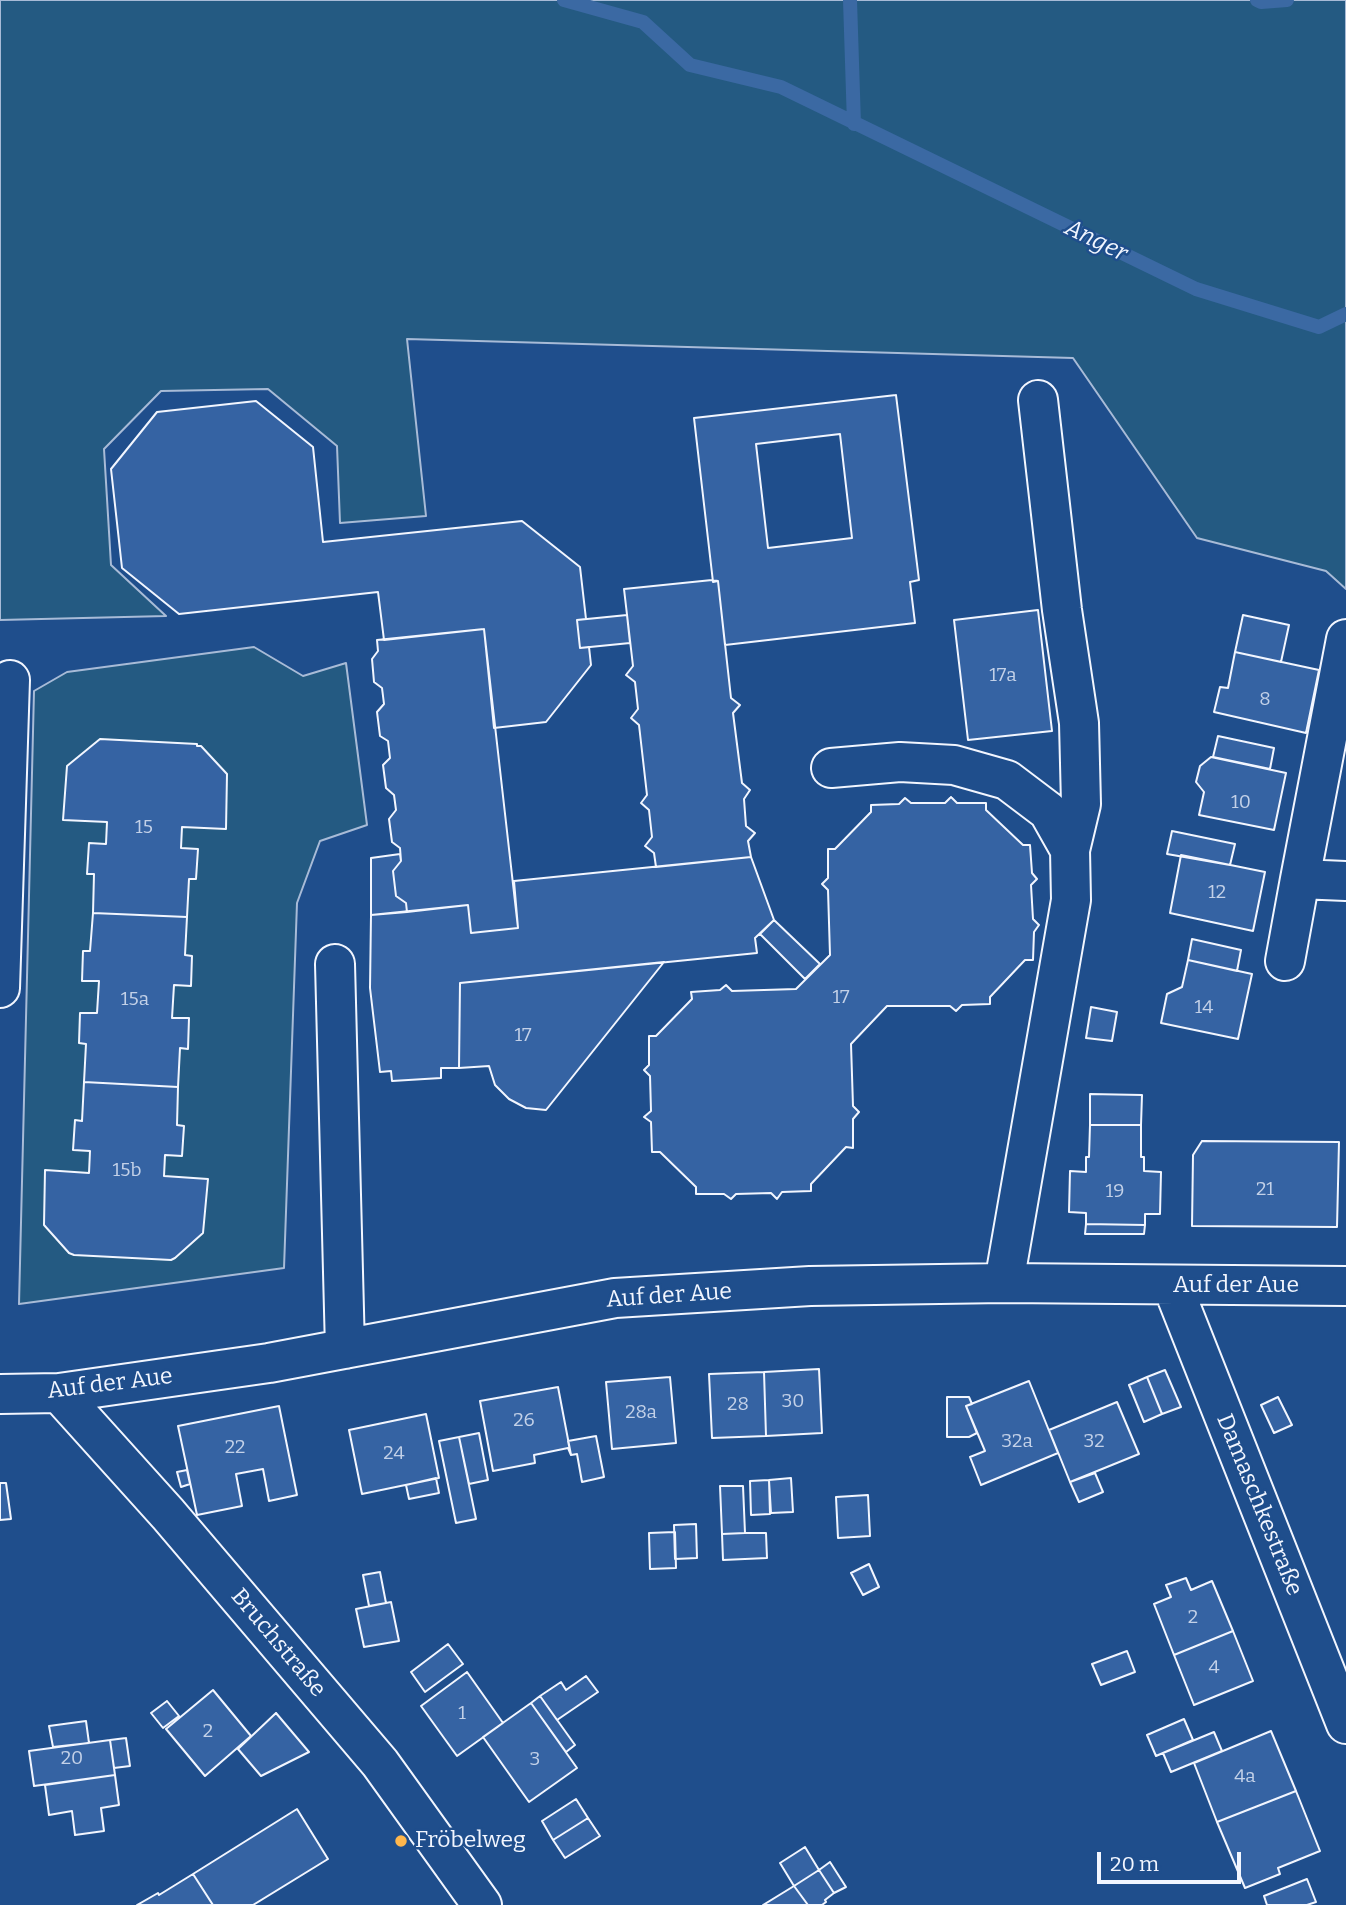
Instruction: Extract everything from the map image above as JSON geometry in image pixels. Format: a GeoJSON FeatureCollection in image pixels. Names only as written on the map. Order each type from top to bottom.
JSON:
{"type":"FeatureCollection","features":[{"type":"Feature","properties":{"kind":"street"},"geometry":{"type":"LineString","coordinates":[[1004,1283],[1071,900],[1070,850],[1081,804],[1079,723],[1062,610],[1038,400]]}},
{"type":"Feature","properties":{"kind":"street"},"geometry":{"type":"LineString","coordinates":[[1285,961],[1346,639]]}},
{"type":"Feature","properties":{"kind":"street"},"geometry":{"type":"LineString","coordinates":[[0,988],[10,680]]}},
{"type":"Feature","properties":{"kind":"street"},"geometry":{"type":"LineString","coordinates":[[831,768],[900,762],[954,765],[1007,780],[1048,811],[1070,850]]}},
{"type":"Feature","properties":{"kind":"street"},"geometry":{"type":"LineString","coordinates":[[1300,879],[1346,881]]}},
{"type":"Feature","properties":{"kind":"street"},"geometry":{"type":"LineString","coordinates":[[335,964],[345,1349]]}},
{"type":"Feature","properties":{"kind":"street","name":"Auf der Aue"},"geometry":{"type":"LineString","coordinates":[[0,1394],[59,1393],[269,1363],[615,1298],[810,1286],[1004,1283],[1346,1286]]}},
{"type":"Feature","properties":{"kind":"street","name":"Damaschkestraße"},"geometry":{"type":"LineString","coordinates":[[1172,1285],[1346,1724]]}},
{"type":"Feature","properties":{"kind":"street","name":"Bruchstraße"},"geometry":{"type":"LineString","coordinates":[[59,1393],[195,1546],[380,1763],[473,1902]]}},
{"type":"Feature","properties":{"kind":"shaded area"},"geometry":{"type":"Polygon","coordinates":[[[0,0],[1346,0],[1346,589],[1326,571],[1197,538],[1073,358],[407,339],[426,516],[340,523],[337,446],[268,389],[161,391],[104,449],[111,565],[166,616],[0,620],[0,0]]]}},
{"type":"Feature","properties":{"kind":"shaded area"},"geometry":{"type":"Polygon","coordinates":[[[254,647],[303,676],[346,663],[367,825],[320,841],[297,903],[284,1268],[19,1304],[34,691],[67,672],[254,647]]]}},
{"type":"Feature","properties":{"kind":"building"},"geometry":{"type":"Polygon","coordinates":[[[896,395],[919,580],[910,582],[915,623],[725,645],[718,581],[713,582],[694,418],[896,395]],[[840,434],[756,444],[768,548],[852,538],[840,434]]]}},
{"type":"Feature","properties":{"kind":"building"},"geometry":{"type":"Polygon","coordinates":[[[256,401],[313,447],[323,542],[522,521],[580,567],[586,619],[577,620],[580,648],[589,647],[591,665],[546,722],[494,728],[484,629],[384,640],[378,592],[179,614],[122,568],[111,469],[157,412],[256,401]]]}},
{"type":"Feature","properties":{"kind":"building"},"geometry":{"type":"Polygon","coordinates":[[[718,581],[731,698],[740,705],[733,713],[742,783],[750,790],[744,799],[746,826],[755,833],[748,841],[751,857],[656,867],[654,853],[645,846],[652,837],[649,810],[641,803],[647,795],[639,725],[631,718],[638,709],[635,682],[626,675],[633,666],[624,589],[718,581]]]}},
{"type":"Feature","properties":{"kind":"building"},"geometry":{"type":"Polygon","coordinates":[[[1038,610],[1052,731],[968,740],[954,620],[1038,610]]]}},
{"type":"Feature","properties":{"kind":"building"},"geometry":{"type":"Polygon","coordinates":[[[627,615],[630,643],[580,648],[577,620],[627,615]]]}},
{"type":"Feature","properties":{"kind":"building"},"geometry":{"type":"Polygon","coordinates":[[[1243,615],[1289,625],[1281,662],[1235,652],[1243,615]]]}},
{"type":"Feature","properties":{"kind":"building"},"geometry":{"type":"Polygon","coordinates":[[[484,629],[518,928],[471,933],[468,905],[407,912],[406,903],[396,896],[393,871],[401,861],[400,848],[392,842],[389,819],[396,810],[394,795],[386,788],[383,765],[390,758],[388,741],[380,736],[377,712],[384,704],[382,688],[374,682],[372,659],[378,651],[377,640],[484,629]]]}},
{"type":"Feature","properties":{"kind":"building"},"geometry":{"type":"Polygon","coordinates":[[[1235,652],[1319,670],[1306,733],[1214,712],[1220,687],[1228,688],[1235,652]]]}},
{"type":"Feature","properties":{"kind":"building"},"geometry":{"type":"Polygon","coordinates":[[[1218,736],[1274,748],[1270,769],[1213,757],[1218,736]]]}},
{"type":"Feature","properties":{"kind":"building"},"geometry":{"type":"Polygon","coordinates":[[[100,739],[197,744],[227,774],[226,829],[182,827],[181,848],[198,849],[196,879],[189,879],[187,917],[93,913],[94,874],[87,874],[89,843],[106,844],[107,822],[63,820],[67,766],[100,739]]]}},
{"type":"Feature","properties":{"kind":"building"},"geometry":{"type":"Polygon","coordinates":[[[1211,757],[1286,773],[1274,830],[1199,815],[1204,792],[1196,782],[1200,766],[1211,757]]]}},
{"type":"Feature","properties":{"kind":"building"},"geometry":{"type":"Polygon","coordinates":[[[951,797],[957,803],[986,803],[986,810],[1023,845],[1030,845],[1032,873],[1037,879],[1031,885],[1033,919],[1039,925],[1034,932],[1033,960],[1025,960],[990,997],[990,1004],[962,1005],[956,1011],[950,1006],[887,1006],[851,1044],[853,1106],[859,1112],[853,1119],[853,1148],[846,1147],[811,1184],[811,1191],[782,1192],[777,1199],[771,1193],[736,1194],[731,1199],[724,1194],[696,1194],[696,1187],[660,1152],[652,1152],[651,1122],[644,1117],[651,1111],[650,1076],[644,1070],[649,1065],[649,1036],[656,1036],[692,999],[691,992],[720,990],[726,985],[732,991],[796,989],[830,955],[828,890],[822,884],[828,878],[828,849],[835,849],[871,812],[871,805],[899,804],[905,798],[911,803],[945,803],[951,797]]]}},
{"type":"Feature","properties":{"kind":"building"},"geometry":{"type":"Polygon","coordinates":[[[1172,831],[1235,844],[1230,865],[1167,854],[1172,831]]]}},
{"type":"Feature","properties":{"kind":"building"},"geometry":{"type":"Polygon","coordinates":[[[400,854],[401,861],[393,871],[396,896],[406,903],[407,912],[371,915],[371,858],[400,854]]]}},
{"type":"Feature","properties":{"kind":"building"},"geometry":{"type":"Polygon","coordinates":[[[1181,855],[1265,872],[1253,931],[1170,913],[1181,855]]]}},
{"type":"Feature","properties":{"kind":"building"},"geometry":{"type":"Polygon","coordinates":[[[751,857],[774,920],[755,938],[757,953],[460,983],[459,1068],[441,1068],[441,1078],[392,1081],[391,1071],[380,1072],[370,988],[371,915],[468,905],[471,933],[518,928],[514,881],[751,857]]]}},
{"type":"Feature","properties":{"kind":"building"},"geometry":{"type":"Polygon","coordinates":[[[93,913],[187,917],[185,955],[192,956],[191,986],[174,985],[172,1018],[189,1018],[188,1049],[180,1048],[178,1087],[84,1082],[86,1044],[79,1043],[80,1013],[97,1013],[99,981],[82,981],[83,951],[90,951],[93,913]]]}},
{"type":"Feature","properties":{"kind":"building"},"geometry":{"type":"Polygon","coordinates":[[[774,920],[820,964],[805,979],[760,934],[774,920]]]}},
{"type":"Feature","properties":{"kind":"building"},"geometry":{"type":"Polygon","coordinates":[[[1192,939],[1241,950],[1237,971],[1188,960],[1192,939]]]}},
{"type":"Feature","properties":{"kind":"building"},"geometry":{"type":"Polygon","coordinates":[[[1188,960],[1252,974],[1238,1039],[1161,1023],[1167,994],[1182,987],[1188,960]]]}},
{"type":"Feature","properties":{"kind":"building"},"geometry":{"type":"Polygon","coordinates":[[[664,962],[546,1110],[526,1108],[509,1099],[495,1085],[489,1066],[459,1068],[460,983],[664,962]]]}},
{"type":"Feature","properties":{"kind":"building"},"geometry":{"type":"Polygon","coordinates":[[[1091,1007],[1117,1012],[1112,1041],[1086,1038],[1091,1007]]]}},
{"type":"Feature","properties":{"kind":"building"},"geometry":{"type":"Polygon","coordinates":[[[84,1082],[178,1087],[177,1125],[184,1126],[182,1156],[165,1155],[164,1176],[208,1179],[203,1233],[175,1258],[171,1260],[74,1255],[69,1253],[44,1225],[45,1170],[89,1173],[90,1151],[73,1150],[75,1120],[82,1121],[84,1082]]]}},
{"type":"Feature","properties":{"kind":"building"},"geometry":{"type":"Polygon","coordinates":[[[1090,1094],[1142,1095],[1141,1125],[1090,1125],[1090,1094]]]}},
{"type":"Feature","properties":{"kind":"building"},"geometry":{"type":"Polygon","coordinates":[[[1090,1125],[1141,1125],[1144,1171],[1161,1172],[1160,1214],[1145,1214],[1145,1225],[1086,1224],[1086,1213],[1069,1212],[1070,1171],[1086,1172],[1090,1125]]]}},
{"type":"Feature","properties":{"kind":"building"},"geometry":{"type":"Polygon","coordinates":[[[1202,1141],[1339,1142],[1337,1227],[1192,1226],[1193,1155],[1202,1141]]]}},
{"type":"Feature","properties":{"kind":"building"},"geometry":{"type":"Polygon","coordinates":[[[1086,1224],[1145,1225],[1144,1234],[1085,1234],[1086,1224]]]}},
{"type":"Feature","properties":{"kind":"building"},"geometry":{"type":"Polygon","coordinates":[[[819,1369],[822,1433],[766,1436],[764,1372],[819,1369]]]}},
{"type":"Feature","properties":{"kind":"building"},"geometry":{"type":"Polygon","coordinates":[[[1165,1370],[1181,1407],[1162,1414],[1147,1377],[1165,1370]]]}},
{"type":"Feature","properties":{"kind":"building"},"geometry":{"type":"Polygon","coordinates":[[[764,1372],[766,1436],[712,1438],[709,1374],[764,1372]]]}},
{"type":"Feature","properties":{"kind":"building"},"geometry":{"type":"Polygon","coordinates":[[[670,1377],[676,1443],[612,1449],[606,1382],[670,1377]]]}},
{"type":"Feature","properties":{"kind":"building"},"geometry":{"type":"Polygon","coordinates":[[[1147,1377],[1162,1414],[1144,1422],[1129,1385],[1147,1377]]]}},
{"type":"Feature","properties":{"kind":"building"},"geometry":{"type":"Polygon","coordinates":[[[1029,1381],[1058,1453],[981,1485],[970,1457],[985,1451],[966,1406],[1029,1381]]]}},
{"type":"Feature","properties":{"kind":"building"},"geometry":{"type":"Polygon","coordinates":[[[558,1387],[571,1455],[568,1448],[534,1455],[535,1463],[493,1471],[480,1401],[558,1387]]]}},
{"type":"Feature","properties":{"kind":"building"},"geometry":{"type":"Polygon","coordinates":[[[947,1397],[969,1397],[972,1404],[966,1406],[977,1433],[969,1437],[947,1437],[947,1397]]]}},
{"type":"Feature","properties":{"kind":"building"},"geometry":{"type":"Polygon","coordinates":[[[1278,1397],[1292,1425],[1274,1433],[1261,1405],[1278,1397]]]}},
{"type":"Feature","properties":{"kind":"building"},"geometry":{"type":"Polygon","coordinates":[[[1117,1402],[1139,1454],[1070,1482],[1049,1430],[1117,1402]]]}},
{"type":"Feature","properties":{"kind":"building"},"geometry":{"type":"Polygon","coordinates":[[[279,1406],[297,1495],[269,1501],[263,1469],[236,1474],[242,1506],[197,1515],[178,1426],[279,1406]]]}},
{"type":"Feature","properties":{"kind":"building"},"geometry":{"type":"Polygon","coordinates":[[[426,1414],[439,1478],[362,1494],[349,1430],[426,1414]]]}},
{"type":"Feature","properties":{"kind":"building"},"geometry":{"type":"Polygon","coordinates":[[[479,1433],[488,1480],[469,1484],[459,1437],[479,1433]]]}},
{"type":"Feature","properties":{"kind":"building"},"geometry":{"type":"Polygon","coordinates":[[[596,1436],[604,1477],[582,1482],[577,1454],[571,1455],[568,1441],[596,1436]]]}},
{"type":"Feature","properties":{"kind":"building"},"geometry":{"type":"Polygon","coordinates":[[[459,1437],[476,1519],[456,1523],[439,1441],[459,1437]]]}},
{"type":"Feature","properties":{"kind":"building"},"geometry":{"type":"Polygon","coordinates":[[[187,1470],[190,1484],[181,1487],[177,1472],[187,1470]]]}},
{"type":"Feature","properties":{"kind":"building"},"geometry":{"type":"Polygon","coordinates":[[[1095,1473],[1103,1492],[1079,1502],[1070,1482],[1095,1473]]]}},
{"type":"Feature","properties":{"kind":"building"},"geometry":{"type":"Polygon","coordinates":[[[436,1478],[439,1493],[409,1499],[406,1485],[436,1478]]]}},
{"type":"Feature","properties":{"kind":"building"},"geometry":{"type":"Polygon","coordinates":[[[791,1478],[793,1512],[771,1513],[769,1480],[791,1478]]]}},
{"type":"Feature","properties":{"kind":"building"},"geometry":{"type":"Polygon","coordinates":[[[769,1480],[770,1514],[751,1515],[750,1481],[769,1480]]]}},
{"type":"Feature","properties":{"kind":"building"},"geometry":{"type":"Polygon","coordinates":[[[0,1483],[6,1483],[11,1519],[0,1520],[0,1483]]]}},
{"type":"Feature","properties":{"kind":"building"},"geometry":{"type":"Polygon","coordinates":[[[720,1486],[743,1486],[745,1533],[722,1534],[720,1486]]]}},
{"type":"Feature","properties":{"kind":"building"},"geometry":{"type":"Polygon","coordinates":[[[868,1495],[870,1536],[838,1538],[836,1497],[868,1495]]]}},
{"type":"Feature","properties":{"kind":"building"},"geometry":{"type":"Polygon","coordinates":[[[696,1524],[697,1558],[675,1559],[674,1525],[696,1524]]]}},
{"type":"Feature","properties":{"kind":"building"},"geometry":{"type":"Polygon","coordinates":[[[675,1532],[676,1568],[650,1569],[649,1533],[675,1532]]]}},
{"type":"Feature","properties":{"kind":"building"},"geometry":{"type":"Polygon","coordinates":[[[766,1533],[767,1558],[723,1560],[722,1534],[766,1533]]]}},
{"type":"Feature","properties":{"kind":"building"},"geometry":{"type":"Polygon","coordinates":[[[869,1564],[879,1587],[863,1595],[851,1573],[869,1564]]]}},
{"type":"Feature","properties":{"kind":"building"},"geometry":{"type":"Polygon","coordinates":[[[380,1572],[386,1603],[369,1606],[363,1575],[380,1572]]]}},
{"type":"Feature","properties":{"kind":"building"},"geometry":{"type":"Polygon","coordinates":[[[1186,1578],[1191,1590],[1212,1581],[1233,1631],[1174,1655],[1154,1604],[1171,1597],[1166,1585],[1186,1578]]]}},
{"type":"Feature","properties":{"kind":"building"},"geometry":{"type":"Polygon","coordinates":[[[391,1602],[399,1641],[364,1647],[356,1609],[391,1602]]]}},
{"type":"Feature","properties":{"kind":"building"},"geometry":{"type":"Polygon","coordinates":[[[1233,1631],[1253,1681],[1194,1705],[1174,1655],[1233,1631]]]}},
{"type":"Feature","properties":{"kind":"building"},"geometry":{"type":"Polygon","coordinates":[[[448,1644],[463,1664],[425,1692],[411,1672],[448,1644]]]}},
{"type":"Feature","properties":{"kind":"building"},"geometry":{"type":"Polygon","coordinates":[[[1127,1651],[1135,1672],[1101,1685],[1092,1664],[1127,1651]]]}},
{"type":"Feature","properties":{"kind":"building"},"geometry":{"type":"Polygon","coordinates":[[[467,1672],[503,1723],[457,1756],[421,1706],[467,1672]]]}},
{"type":"Feature","properties":{"kind":"building"},"geometry":{"type":"Polygon","coordinates":[[[586,1676],[598,1692],[557,1720],[540,1696],[561,1682],[566,1690],[586,1676]]]}},
{"type":"Feature","properties":{"kind":"building"},"geometry":{"type":"Polygon","coordinates":[[[213,1690],[251,1736],[205,1776],[166,1729],[213,1690]]]}},
{"type":"Feature","properties":{"kind":"building"},"geometry":{"type":"Polygon","coordinates":[[[540,1696],[575,1745],[566,1752],[531,1703],[540,1696]]]}},
{"type":"Feature","properties":{"kind":"building"},"geometry":{"type":"Polygon","coordinates":[[[167,1701],[179,1716],[163,1728],[151,1713],[167,1701]]]}},
{"type":"Feature","properties":{"kind":"building"},"geometry":{"type":"Polygon","coordinates":[[[531,1703],[577,1768],[529,1802],[483,1737],[531,1703]]]}},
{"type":"Feature","properties":{"kind":"building"},"geometry":{"type":"Polygon","coordinates":[[[276,1713],[309,1752],[261,1776],[238,1749],[276,1713]]]}},
{"type":"Feature","properties":{"kind":"building"},"geometry":{"type":"Polygon","coordinates":[[[1184,1719],[1193,1740],[1156,1756],[1147,1735],[1184,1719]]]}},
{"type":"Feature","properties":{"kind":"building"},"geometry":{"type":"Polygon","coordinates":[[[86,1721],[89,1743],[53,1747],[49,1726],[86,1721]]]}},
{"type":"Feature","properties":{"kind":"building"},"geometry":{"type":"Polygon","coordinates":[[[1271,1731],[1296,1791],[1217,1822],[1194,1763],[1271,1731]]]}},
{"type":"Feature","properties":{"kind":"building"},"geometry":{"type":"Polygon","coordinates":[[[1214,1732],[1222,1751],[1171,1772],[1163,1753],[1214,1732]]]}},
{"type":"Feature","properties":{"kind":"building"},"geometry":{"type":"Polygon","coordinates":[[[126,1738],[130,1766],[114,1768],[110,1740],[126,1738]]]}},
{"type":"Feature","properties":{"kind":"building"},"geometry":{"type":"Polygon","coordinates":[[[110,1740],[115,1775],[34,1786],[29,1751],[110,1740]]]}},
{"type":"Feature","properties":{"kind":"building"},"geometry":{"type":"Polygon","coordinates":[[[115,1775],[119,1805],[101,1808],[104,1831],[75,1835],[72,1811],[49,1815],[45,1785],[115,1775]]]}},
{"type":"Feature","properties":{"kind":"building"},"geometry":{"type":"Polygon","coordinates":[[[1296,1791],[1320,1851],[1278,1868],[1280,1874],[1245,1888],[1217,1822],[1296,1791]]]}},
{"type":"Feature","properties":{"kind":"building"},"geometry":{"type":"Polygon","coordinates":[[[576,1799],[588,1818],[553,1840],[542,1821],[576,1799]]]}},
{"type":"Feature","properties":{"kind":"building"},"geometry":{"type":"Polygon","coordinates":[[[297,1809],[328,1859],[253,1905],[213,1905],[193,1874],[297,1809]]]}},
{"type":"Feature","properties":{"kind":"building"},"geometry":{"type":"Polygon","coordinates":[[[588,1818],[600,1836],[565,1858],[553,1840],[588,1818]]]}},
{"type":"Feature","properties":{"kind":"building"},"geometry":{"type":"Polygon","coordinates":[[[805,1847],[819,1870],[794,1886],[780,1863],[805,1847]]]}},
{"type":"Feature","properties":{"kind":"building"},"geometry":{"type":"Polygon","coordinates":[[[830,1862],[846,1887],[834,1893],[819,1870],[830,1862]]]}},
{"type":"Feature","properties":{"kind":"building"},"geometry":{"type":"Polygon","coordinates":[[[819,1870],[834,1893],[822,1905],[808,1905],[794,1886],[819,1870]]]}},
{"type":"Feature","properties":{"kind":"building"},"geometry":{"type":"Polygon","coordinates":[[[193,1874],[213,1905],[137,1905],[158,1893],[159,1895],[193,1874]]]}},
{"type":"Feature","properties":{"kind":"building"},"geometry":{"type":"Polygon","coordinates":[[[1307,1879],[1316,1902],[1307,1905],[1267,1905],[1264,1896],[1307,1879]]]}},
{"type":"Feature","properties":{"kind":"building"},"geometry":{"type":"Polygon","coordinates":[[[794,1886],[808,1905],[763,1905],[794,1886]]]}},
{"type":"Feature","properties":{"kind":"waterway","name":"Anger"},"geometry":{"type":"LineString","coordinates":[[564,0],[643,22],[690,65],[781,87],[1196,289],[1319,327],[1346,314]]}},
{"type":"Feature","properties":{"kind":"waterway","name":"Anger"},"geometry":{"type":"LineString","coordinates":[[850,0],[854,124]]}},
{"type":"Feature","properties":{"kind":"waterway","name":"Anger"},"geometry":{"type":"LineString","coordinates":[[1257,0],[1287,0]]}},
{"type":"Feature","properties":{"kind":"place","name":"Fröbelweg"},"geometry":{"type":"Point","coordinates":[401,1841]}}]}
